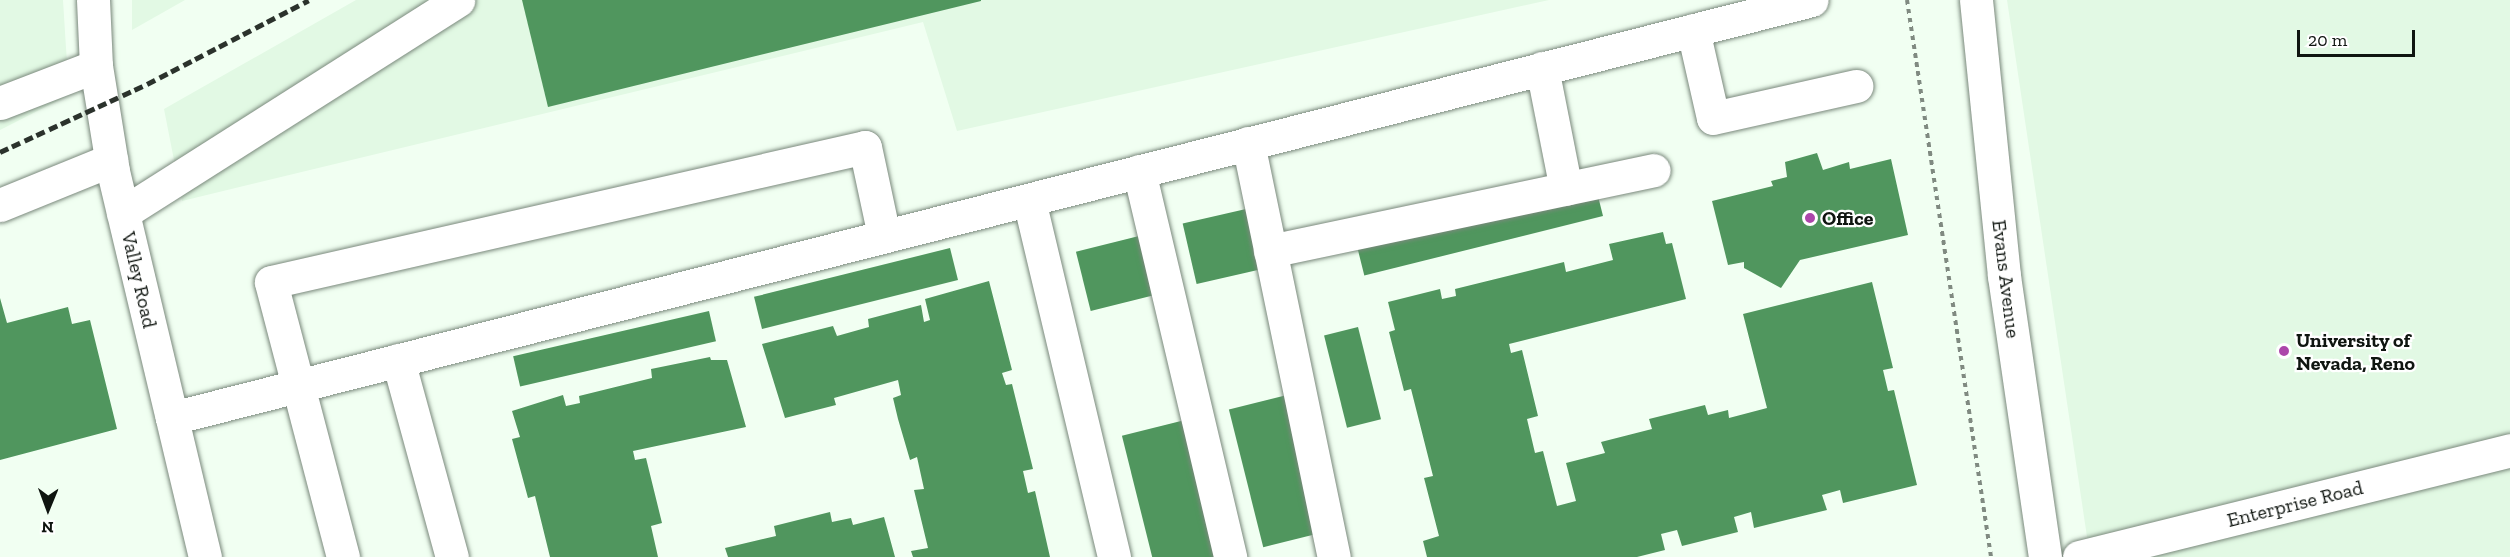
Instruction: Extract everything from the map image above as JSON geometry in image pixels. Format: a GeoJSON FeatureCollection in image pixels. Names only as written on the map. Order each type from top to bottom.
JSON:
{"type":"FeatureCollection","features":[{"type":"Feature","properties":{"kind":"street","name":"Valley Road"},"geometry":{"type":"LineString","coordinates":[[93,0],[96,66],[111,160],[204,557]]}},
{"type":"Feature","properties":{"kind":"street"},"geometry":{"type":"LineString","coordinates":[[123,213],[458,0]]}},
{"type":"Feature","properties":{"kind":"street"},"geometry":{"type":"LineString","coordinates":[[172,418],[1812,0]]}},
{"type":"Feature","properties":{"kind":"street","name":"Evans Avenue"},"geometry":{"type":"LineString","coordinates":[[1976,0],[2004,276],[2045,557]]}},
{"type":"Feature","properties":{"kind":"street"},"geometry":{"type":"LineString","coordinates":[[1693,30],[1713,118],[1856,86]]}},
{"type":"Feature","properties":{"kind":"street"},"geometry":{"type":"LineString","coordinates":[[0,104],[96,66]]}},
{"type":"Feature","properties":{"kind":"street"},"geometry":{"type":"LineString","coordinates":[[1542,68],[1566,189]]}},
{"type":"Feature","properties":{"kind":"street"},"geometry":{"type":"LineString","coordinates":[[1248,143],[1334,557]]}},
{"type":"Feature","properties":{"kind":"street"},"geometry":{"type":"LineString","coordinates":[[343,557],[271,282],[865,147],[884,236]]}},
{"type":"Feature","properties":{"kind":"street"},"geometry":{"type":"LineString","coordinates":[[0,205],[111,160]]}},
{"type":"Feature","properties":{"kind":"street"},"geometry":{"type":"LineString","coordinates":[[1270,251],[1654,170]]}},
{"type":"Feature","properties":{"kind":"street"},"geometry":{"type":"LineString","coordinates":[[1139,171],[1230,557]]}},
{"type":"Feature","properties":{"kind":"street"},"geometry":{"type":"LineString","coordinates":[[1029,200],[1114,557]]}},
{"type":"Feature","properties":{"kind":"street"},"geometry":{"type":"LineString","coordinates":[[398,360],[452,557]]}},
{"type":"Feature","properties":{"kind":"street","name":"Enterprise Road"},"geometry":{"type":"LineString","coordinates":[[2079,557],[2510,450]]}},
{"type":"Feature","properties":{"kind":"path"},"geometry":{"type":"LineString","coordinates":[[1907,0],[1991,557]]}},
{"type":"Feature","properties":{"kind":"shaded area"},"geometry":{"type":"Polygon","coordinates":[[[0,0],[63,0],[69,95],[0,130],[0,0]]]}},
{"type":"Feature","properties":{"kind":"shaded area"},"geometry":{"type":"Polygon","coordinates":[[[132,0],[185,0],[132,30],[132,0]]]}},
{"type":"Feature","properties":{"kind":"shaded area"},"geometry":{"type":"Polygon","coordinates":[[[356,0],[1549,0],[957,131],[923,22],[182,201],[164,109],[356,0]]]}},
{"type":"Feature","properties":{"kind":"shaded area","name":"University of Nevada, Reno"},"geometry":{"type":"Polygon","coordinates":[[[2007,0],[2510,0],[2510,557],[2090,557],[2007,0]]]}},
{"type":"Feature","properties":{"kind":"building"},"geometry":{"type":"Polygon","coordinates":[[[522,0],[981,0],[981,1],[548,107],[522,0]]]}},
{"type":"Feature","properties":{"kind":"building","name":"Office"},"geometry":{"type":"Polygon","coordinates":[[[1817,153],[1823,170],[1849,162],[1850,169],[1891,159],[1908,235],[1800,260],[1781,288],[1744,268],[1744,262],[1728,265],[1712,201],[1773,186],[1771,181],[1787,177],[1785,162],[1817,153]]]}},
{"type":"Feature","properties":{"kind":"building"},"geometry":{"type":"Polygon","coordinates":[[[1595,184],[1603,216],[1364,276],[1356,244],[1595,184]]]}},
{"type":"Feature","properties":{"kind":"building"},"geometry":{"type":"Polygon","coordinates":[[[1246,209],[1260,269],[1197,284],[1183,224],[1246,209]]]}},
{"type":"Feature","properties":{"kind":"building"},"geometry":{"type":"Polygon","coordinates":[[[1663,232],[1666,244],[1672,243],[1686,299],[1509,344],[1511,353],[1522,350],[1538,416],[1527,419],[1535,453],[1543,451],[1557,506],[1576,501],[1566,463],[1605,453],[1601,442],[1652,429],[1649,419],[1705,405],[1708,415],[1728,410],[1729,418],[1767,408],[1743,314],[1872,282],[1893,368],[1883,370],[1888,391],[1894,390],[1917,485],[1843,503],[1840,490],[1822,495],[1827,510],[1754,528],[1751,512],[1734,517],[1738,532],[1682,546],[1677,530],[1661,534],[1665,550],[1637,557],[1427,557],[1423,541],[1439,536],[1424,478],[1433,476],[1411,389],[1404,391],[1389,332],[1395,330],[1388,302],[1440,289],[1442,299],[1456,296],[1455,289],[1564,262],[1566,272],[1613,260],[1609,244],[1663,232]]]}},
{"type":"Feature","properties":{"kind":"building"},"geometry":{"type":"Polygon","coordinates":[[[1139,236],[1154,295],[1091,311],[1076,252],[1139,236]]]}},
{"type":"Feature","properties":{"kind":"building"},"geometry":{"type":"Polygon","coordinates":[[[950,248],[958,280],[762,329],[754,297],[950,248]]]}},
{"type":"Feature","properties":{"kind":"building"},"geometry":{"type":"Polygon","coordinates":[[[989,281],[1012,370],[1002,373],[1006,385],[1012,384],[1033,469],[1023,471],[1028,493],[1035,491],[1050,557],[913,557],[911,551],[928,548],[914,490],[924,489],[917,457],[910,460],[898,419],[893,398],[901,395],[898,380],[834,398],[836,405],[785,418],[762,344],[833,326],[837,336],[869,327],[868,319],[921,305],[924,322],[930,320],[925,299],[989,281]]]}},
{"type":"Feature","properties":{"kind":"building"},"geometry":{"type":"Polygon","coordinates":[[[0,298],[7,323],[68,307],[72,324],[90,320],[117,429],[0,460],[0,298]]]}},
{"type":"Feature","properties":{"kind":"building"},"geometry":{"type":"Polygon","coordinates":[[[709,311],[716,341],[520,386],[513,356],[709,311]]]}},
{"type":"Feature","properties":{"kind":"building"},"geometry":{"type":"Polygon","coordinates":[[[1358,327],[1381,419],[1347,428],[1324,335],[1358,327]]]}},
{"type":"Feature","properties":{"kind":"building"},"geometry":{"type":"Polygon","coordinates":[[[710,357],[711,360],[727,360],[746,427],[633,451],[635,460],[646,458],[662,523],[651,526],[658,557],[550,557],[535,496],[528,498],[512,439],[520,437],[512,411],[563,395],[566,406],[580,403],[579,396],[652,378],[651,369],[710,357]]]}},
{"type":"Feature","properties":{"kind":"building"},"geometry":{"type":"Polygon","coordinates":[[[1291,394],[1325,532],[1263,547],[1229,409],[1291,394]]]}},
{"type":"Feature","properties":{"kind":"building"},"geometry":{"type":"Polygon","coordinates":[[[1185,420],[1219,557],[1152,557],[1122,436],[1185,420]]]}},
{"type":"Feature","properties":{"kind":"building"},"geometry":{"type":"Polygon","coordinates":[[[830,512],[832,522],[851,518],[853,525],[884,517],[895,557],[728,557],[725,548],[776,536],[774,526],[830,512]]]}},
{"type":"Feature","properties":{"kind":"railway"},"geometry":{"type":"LineString","coordinates":[[0,152],[147,84],[309,0]]}},
{"type":"Feature","properties":{"kind":"place","name":"Office"},"geometry":{"type":"Point","coordinates":[1810,218]}},
{"type":"Feature","properties":{"kind":"place","name":"University of Nevada, Reno"},"geometry":{"type":"Point","coordinates":[2284,351]}}]}
